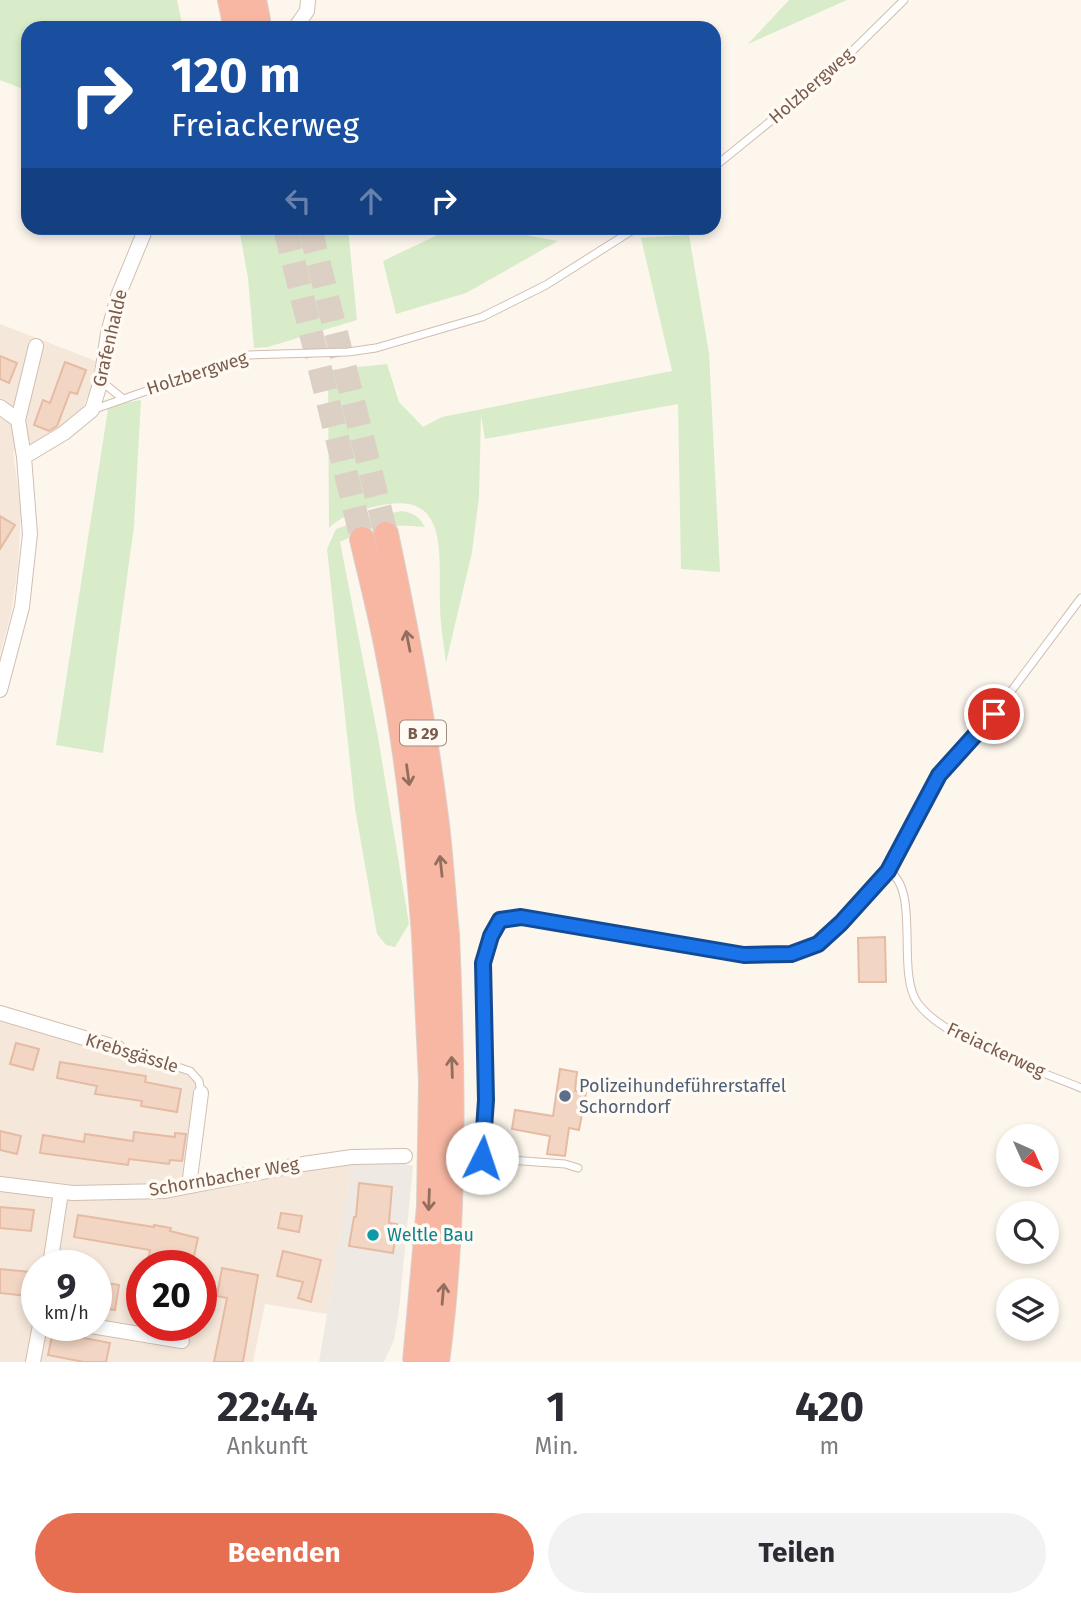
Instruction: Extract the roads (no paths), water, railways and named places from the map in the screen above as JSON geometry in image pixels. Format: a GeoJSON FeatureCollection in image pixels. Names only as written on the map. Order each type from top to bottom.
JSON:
{"type":"FeatureCollection","features":[{"type":"Feature","properties":{"kind":"highway","name":"B 29"},"geometry":{"type":"LineString","coordinates":[[374,537],[388,655],[416,838],[435,935],[453,1079],[450,1208],[437,1362]]}},
{"type":"Feature","properties":{"kind":"highway","name":"B 29"},"geometry":{"type":"LineString","coordinates":[[415,1362],[429,1206],[435,935]]}},
{"type":"Feature","properties":{"kind":"street"},"geometry":{"type":"LineString","coordinates":[[300,21],[307,11],[308,0]]}},
{"type":"Feature","properties":{"kind":"street","name":"Grafenhalde"},"geometry":{"type":"LineString","coordinates":[[92,410],[118,296],[142,235]]}},
{"type":"Feature","properties":{"kind":"street"},"geometry":{"type":"LineString","coordinates":[[0,690],[22,607],[30,534],[18,420],[36,346]]}},
{"type":"Feature","properties":{"kind":"street"},"geometry":{"type":"LineString","coordinates":[[0,407],[18,420]]}},
{"type":"Feature","properties":{"kind":"street","name":"Holzbergweg"},"geometry":{"type":"LineString","coordinates":[[24,457],[64,433],[92,410]]}},
{"type":"Feature","properties":{"kind":"street","name":"Krebsgässle"},"geometry":{"type":"LineString","coordinates":[[0,1013],[118,1048]]}},
{"type":"Feature","properties":{"kind":"street","name":"Krebsgässle"},"geometry":{"type":"LineString","coordinates":[[189,1186],[201,1093]]}},
{"type":"Feature","properties":{"kind":"street","name":"Schornbacher Weg"},"geometry":{"type":"LineString","coordinates":[[0,1184],[61,1192],[165,1191],[303,1164],[352,1157],[405,1156]]}},
{"type":"Feature","properties":{"kind":"street"},"geometry":{"type":"LineString","coordinates":[[52,1250],[61,1192]]}},
{"type":"Feature","properties":{"kind":"street"},"geometry":{"type":"LineString","coordinates":[[33,1362],[37,1341]]}},
{"type":"Feature","properties":{"kind":"lane","name":"Holzbergweg"},"geometry":{"type":"LineString","coordinates":[[721,161],[830,73],[904,0]]}},
{"type":"Feature","properties":{"kind":"lane","name":"Holzbergweg"},"geometry":{"type":"LineString","coordinates":[[92,410],[249,355],[362,350],[482,317],[546,285],[625,235]]}},
{"type":"Feature","properties":{"kind":"lane"},"geometry":{"type":"LineString","coordinates":[[100,381],[122,398]]}},
{"type":"Feature","properties":{"kind":"lane"},"geometry":{"type":"LineString","coordinates":[[482,1158],[486,1100],[483,963],[491,936],[500,920],[521,917],[744,955],[791,954],[818,944],[888,871],[939,775],[994,714],[1081,598]]}},
{"type":"Feature","properties":{"kind":"lane","name":"Freiackerweg"},"geometry":{"type":"LineString","coordinates":[[888,871],[894,874],[902,887],[907,926],[909,982],[916,1001],[923,1009],[946,1029],[965,1039],[1081,1088]]}},
{"type":"Feature","properties":{"kind":"lane","name":"Krebsgässle"},"geometry":{"type":"LineString","coordinates":[[118,1048],[190,1072],[199,1081],[201,1093]]}},
{"type":"Feature","properties":{"kind":"lane"},"geometry":{"type":"LineString","coordinates":[[405,1156],[482,1158],[565,1164],[578,1168]]}},
{"type":"Feature","properties":{"kind":"tunnel"},"geometry":{"type":"LineString","coordinates":[[287,235],[362,539]]}},
{"type":"Feature","properties":{"kind":"tunnel"},"geometry":{"type":"LineString","coordinates":[[312,235],[386,534]]}},
{"type":"Feature","properties":{"kind":"place","name":"Polizeihundeführerstaffel Schorndorf"},"geometry":{"type":"Point","coordinates":[565,1096]}},
{"type":"Feature","properties":{"kind":"place","name":"Weltle Bau"},"geometry":{"type":"Point","coordinates":[373,1235]}}]}
